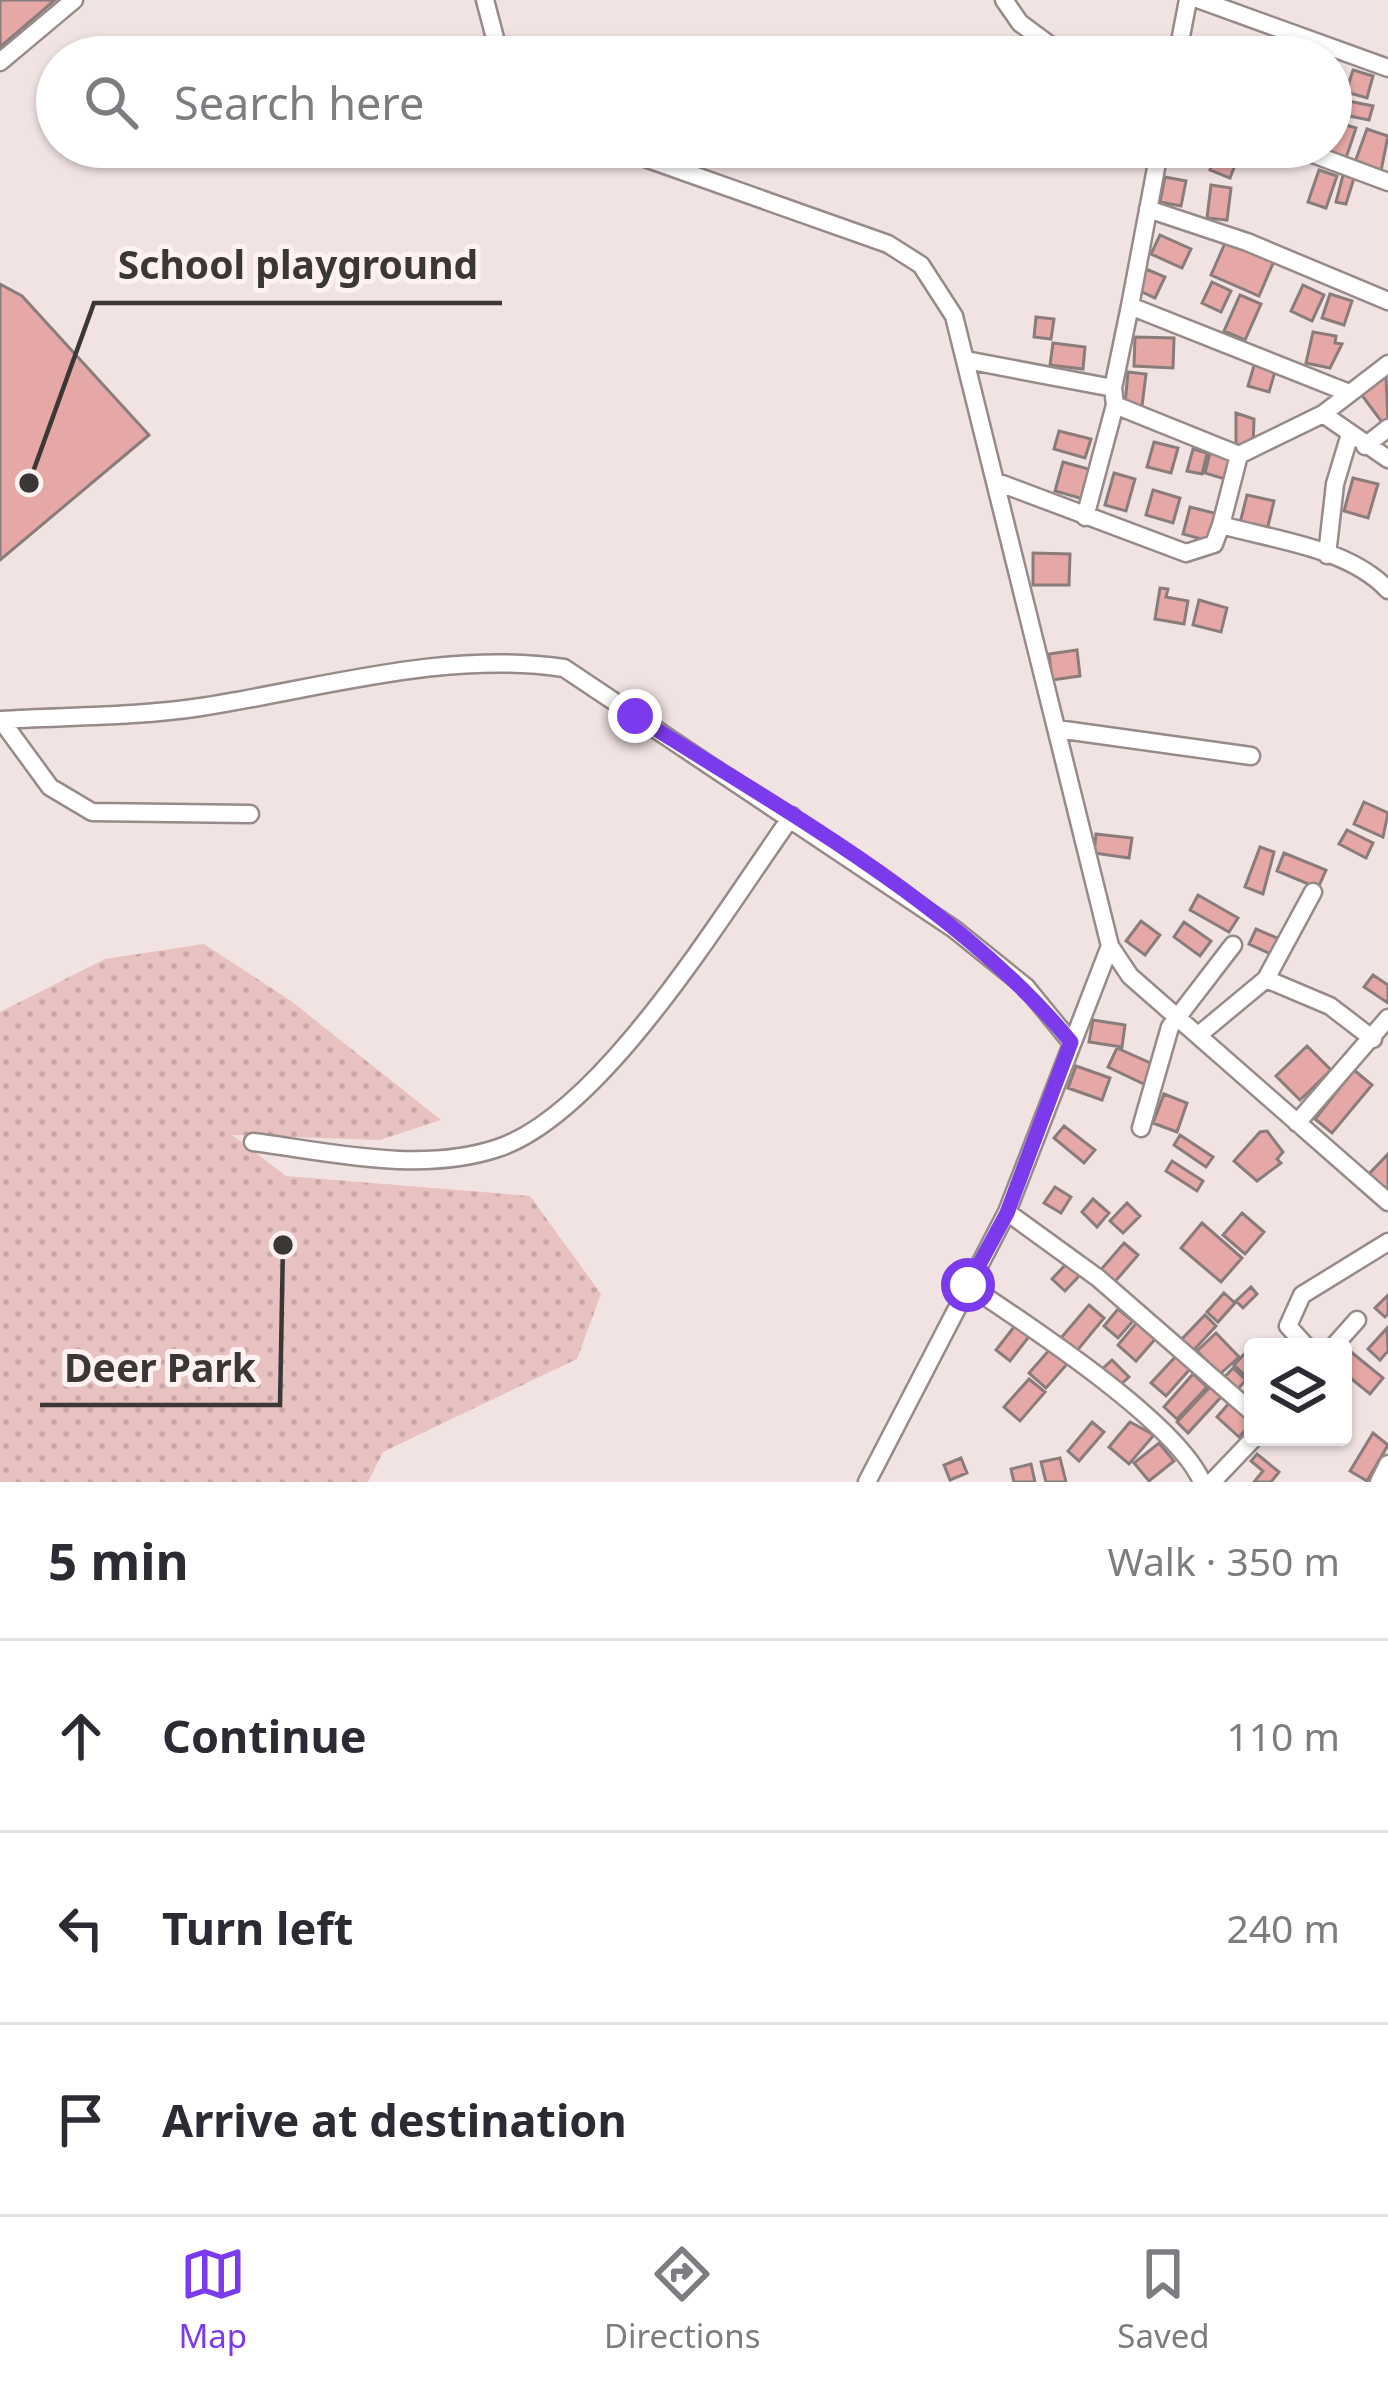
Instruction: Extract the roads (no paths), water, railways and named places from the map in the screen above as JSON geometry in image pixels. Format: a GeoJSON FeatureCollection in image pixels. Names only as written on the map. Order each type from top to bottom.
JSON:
{"type":"FeatureCollection","features":[{"type":"Feature","properties":{"kind":"street"},"geometry":{"type":"LineString","coordinates":[[0,62],[74,0]]}},
{"type":"Feature","properties":{"kind":"street"},"geometry":{"type":"LineString","coordinates":[[485,0],[494,36]]}},
{"type":"Feature","properties":{"kind":"street"},"geometry":{"type":"LineString","coordinates":[[1004,0],[1020,23],[1038,36]]}},
{"type":"Feature","properties":{"kind":"street"},"geometry":{"type":"LineString","coordinates":[[1181,36],[1188,0]]}},
{"type":"Feature","properties":{"kind":"street"},"geometry":{"type":"LineString","coordinates":[[1200,0],[1300,36]]}},
{"type":"Feature","properties":{"kind":"street"},"geometry":{"type":"LineString","coordinates":[[1352,55],[1388,68]]}},
{"type":"Feature","properties":{"kind":"street"},"geometry":{"type":"LineString","coordinates":[[673,168],[888,244],[921,266],[954,316],[966,359],[1110,946],[1130,976],[1388,1202]]}},
{"type":"Feature","properties":{"kind":"street"},"geometry":{"type":"LineString","coordinates":[[1085,517],[1114,397],[1156,168]]}},
{"type":"Feature","properties":{"kind":"street"},"geometry":{"type":"LineString","coordinates":[[1350,168],[1388,182]]}},
{"type":"Feature","properties":{"kind":"street"},"geometry":{"type":"LineString","coordinates":[[1148,209],[1247,242],[1388,301]]}},
{"type":"Feature","properties":{"kind":"street"},"geometry":{"type":"LineString","coordinates":[[1130,306],[1349,393]]}},
{"type":"Feature","properties":{"kind":"street"},"geometry":{"type":"LineString","coordinates":[[966,359],[1114,397],[1239,455]]}},
{"type":"Feature","properties":{"kind":"street"},"geometry":{"type":"LineString","coordinates":[[997,482],[1186,553],[1214,544],[1239,455],[1323,413],[1388,364]]}},
{"type":"Feature","properties":{"kind":"street"},"geometry":{"type":"LineString","coordinates":[[1323,413],[1388,459]]}},
{"type":"Feature","properties":{"kind":"street"},"geometry":{"type":"LineString","coordinates":[[1327,555],[1335,484],[1358,440],[1388,428]]}},
{"type":"Feature","properties":{"kind":"street"},"geometry":{"type":"LineString","coordinates":[[1221,525],[1327,555],[1374,575],[1388,590]]}},
{"type":"Feature","properties":{"kind":"street"},"geometry":{"type":"LineString","coordinates":[[1,720],[195,708],[398,673],[536,664],[564,668],[793,817],[1026,987],[1071,1042]]}},
{"type":"Feature","properties":{"kind":"street"},"geometry":{"type":"LineString","coordinates":[[1,720],[50,787],[92,812],[250,814]]}},
{"type":"Feature","properties":{"kind":"street"},"geometry":{"type":"LineString","coordinates":[[1057,729],[1251,756]]}},
{"type":"Feature","properties":{"kind":"street"},"geometry":{"type":"LineString","coordinates":[[253,1142],[373,1158],[446,1159],[498,1148],[544,1126],[581,1096],[627,1043],[793,817]]}},
{"type":"Feature","properties":{"kind":"street"},"geometry":{"type":"LineString","coordinates":[[1201,1034],[1266,979],[1313,892]]}},
{"type":"Feature","properties":{"kind":"street"},"geometry":{"type":"LineString","coordinates":[[1141,1128],[1177,1014],[1233,945]]}},
{"type":"Feature","properties":{"kind":"street"},"geometry":{"type":"LineString","coordinates":[[867,1482],[1007,1213],[1110,946]]}},
{"type":"Feature","properties":{"kind":"street"},"geometry":{"type":"LineString","coordinates":[[1266,979],[1330,1006],[1373,1040]]}},
{"type":"Feature","properties":{"kind":"street"},"geometry":{"type":"LineString","coordinates":[[1297,1123],[1388,1018]]}},
{"type":"Feature","properties":{"kind":"street"},"geometry":{"type":"LineString","coordinates":[[1007,1213],[1098,1278],[1244,1405]]}},
{"type":"Feature","properties":{"kind":"street"},"geometry":{"type":"LineString","coordinates":[[1299,1338],[1288,1326],[1302,1295],[1388,1242]]}},
{"type":"Feature","properties":{"kind":"street"},"geometry":{"type":"LineString","coordinates":[[968,1285],[1043,1335],[1144,1415],[1202,1482]]}},
{"type":"Feature","properties":{"kind":"street"},"geometry":{"type":"LineString","coordinates":[[1341,1338],[1357,1320]]}},
{"type":"Feature","properties":{"kind":"street"},"geometry":{"type":"LineString","coordinates":[[1212,1482],[1247,1446]]}},
{"type":"Feature","properties":{"kind":"street"},"geometry":{"type":"LineString","coordinates":[[1379,1482],[1388,1464]]}},
{"type":"Feature","properties":{"kind":"place","name":"School playground"},"geometry":{"type":"Point","coordinates":[29,483]}},
{"type":"Feature","properties":{"kind":"place","name":"Deer Park"},"geometry":{"type":"Point","coordinates":[283,1245]}}]}
